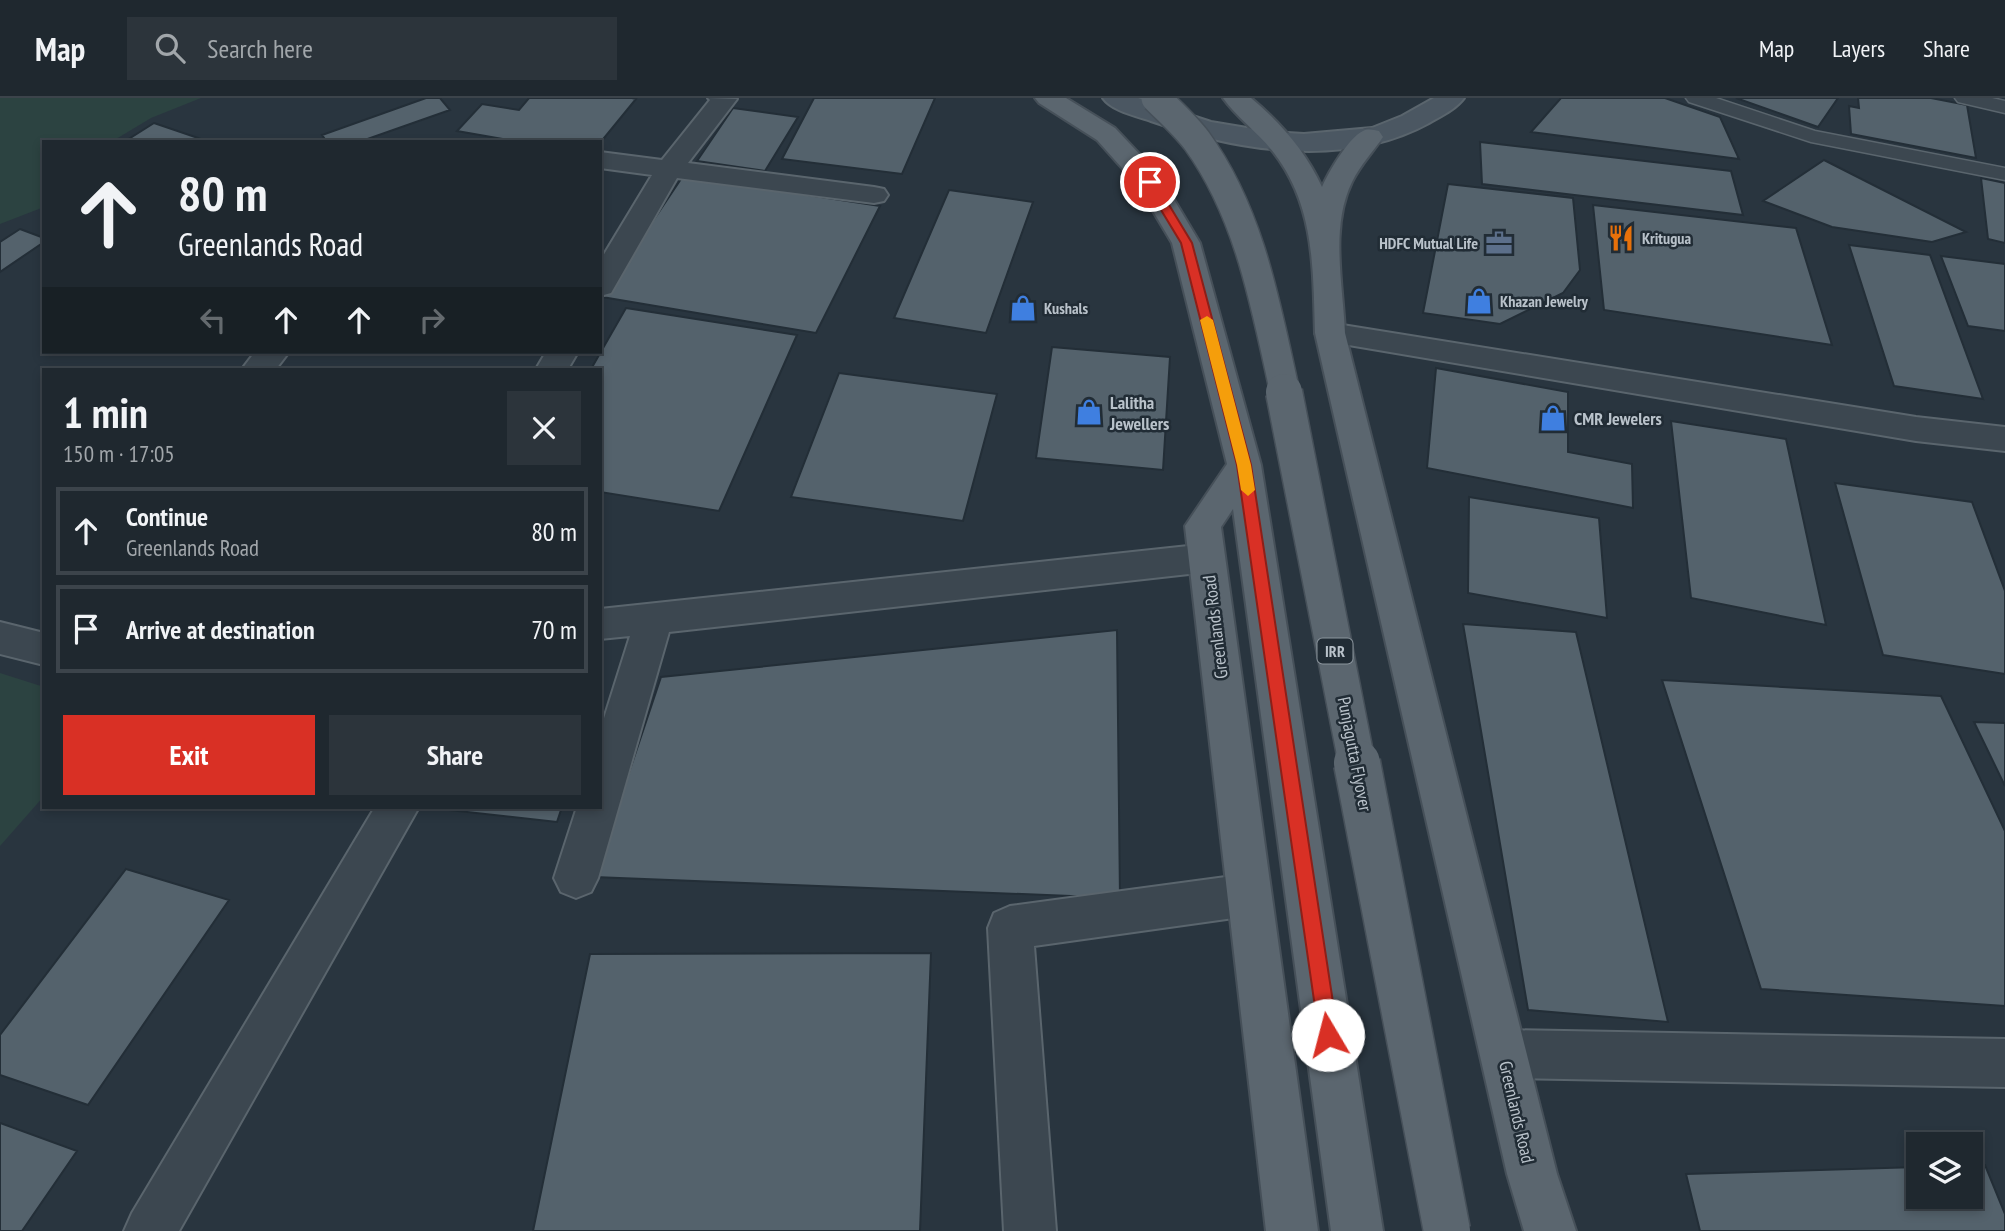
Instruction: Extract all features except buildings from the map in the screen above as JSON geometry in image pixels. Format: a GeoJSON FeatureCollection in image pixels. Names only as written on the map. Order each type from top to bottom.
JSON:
{"type":"FeatureCollection","features":[{"type":"Feature","properties":{"kind":"main road"},"geometry":{"type":"LineString","coordinates":[[1048,98],[1105,134],[1150,182],[1186,243],[1244,465],[1357,1231]]}},
{"type":"Feature","properties":{"kind":"main road"},"geometry":{"type":"LineString","coordinates":[[1116,98],[1147,112],[1232,135],[1310,141],[1370,137],[1432,110],[1451,98]]}},
{"type":"Feature","properties":{"kind":"main road","name":"Punjagutta Flyover"},"geometry":{"type":"LineString","coordinates":[[1156,98],[1200,145],[1238,217],[1261,293],[1292,425],[1447,1231]]}},
{"type":"Feature","properties":{"kind":"main road","name":"Greenlands Road"},"geometry":{"type":"LineString","coordinates":[[1236,98],[1278,140],[1303,175],[1315,204],[1326,255],[1330,333],[1532,1174],[1550,1231]]}},
{"type":"Feature","properties":{"kind":"main road"},"geometry":{"type":"LineString","coordinates":[[1326,255],[1327,210],[1342,170],[1370,137]]}},
{"type":"Feature","properties":{"kind":"main road","name":"Greenlands Road"},"geometry":{"type":"LineString","coordinates":[[1244,465],[1203,526],[1292,1231]]}},
{"type":"Feature","properties":{"kind":"street"},"geometry":{"type":"LineString","coordinates":[[602,278],[608,256],[669,169],[724,99],[721,98]]}},
{"type":"Feature","properties":{"kind":"street"},"geometry":{"type":"LineString","coordinates":[[602,160],[874,195]]}},
{"type":"Feature","properties":{"kind":"street"},"geometry":{"type":"LineString","coordinates":[[1330,333],[1916,429],[2005,439]]}},
{"type":"Feature","properties":{"kind":"street"},"geometry":{"type":"LineString","coordinates":[[259,368],[270,354]]}},
{"type":"Feature","properties":{"kind":"street"},"geometry":{"type":"LineString","coordinates":[[602,624],[1207,558]]}},
{"type":"Feature","properties":{"kind":"street"},"geometry":{"type":"LineString","coordinates":[[602,791],[654,618]]}},
{"type":"Feature","properties":{"kind":"street"},"geometry":{"type":"LineString","coordinates":[[0,638],[42,648]]}},
{"type":"Feature","properties":{"kind":"street"},"geometry":{"type":"LineString","coordinates":[[150,1231],[397,809]]}},
{"type":"Feature","properties":{"kind":"street"},"geometry":{"type":"LineString","coordinates":[[576,878],[597,809]]}},
{"type":"Feature","properties":{"kind":"street"},"geometry":{"type":"LineString","coordinates":[[1030,1231],[1010,928],[1248,895]]}},
{"type":"Feature","properties":{"kind":"street"},"geometry":{"type":"LineString","coordinates":[[1504,1054],[2005,1063]]}},
{"type":"Feature","properties":{"kind":"lane"},"geometry":{"type":"LineString","coordinates":[[1696,98],[1811,136],[2005,174]]}},
{"type":"Feature","properties":{"kind":"lane"},"geometry":{"type":"LineString","coordinates":[[1965,98],[2005,107]]}},
{"type":"Feature","properties":{"kind":"green space"},"geometry":{"type":"Polygon","coordinates":[[[0,98],[201,98],[151,118],[114,140],[42,140],[42,208],[0,224],[0,98]]]}},
{"type":"Feature","properties":{"kind":"green space"},"geometry":{"type":"Polygon","coordinates":[[[0,673],[42,686],[42,798],[0,846],[0,673]]]}},
{"type":"Feature","properties":{"kind":"slow traffic"},"geometry":{"type":"LineString","coordinates":[[1207,320],[1248,490]]}},
{"type":"Feature","properties":{"kind":"place","name":"Kritugua"},"geometry":{"type":"Point","coordinates":[1621,238]}},
{"type":"Feature","properties":{"kind":"place","name":"HDFC Mutual Life"},"geometry":{"type":"Point","coordinates":[1499,243]}},
{"type":"Feature","properties":{"kind":"place","name":"Khazan Jewelry"},"geometry":{"type":"Point","coordinates":[1479,301]}},
{"type":"Feature","properties":{"kind":"place","name":"Kushals"},"geometry":{"type":"Point","coordinates":[1023,308]}},
{"type":"Feature","properties":{"kind":"place","name":"Lalitha Jewellers"},"geometry":{"type":"Point","coordinates":[1089,412]}},
{"type":"Feature","properties":{"kind":"place","name":"CMR Jewelers"},"geometry":{"type":"Point","coordinates":[1553,418]}},
{"type":"Feature","properties":{"kind":"route"},"geometry":{"type":"LineString","coordinates":[[1150,182],[1186,243],[1244,465],[1328,1035]]}}]}
